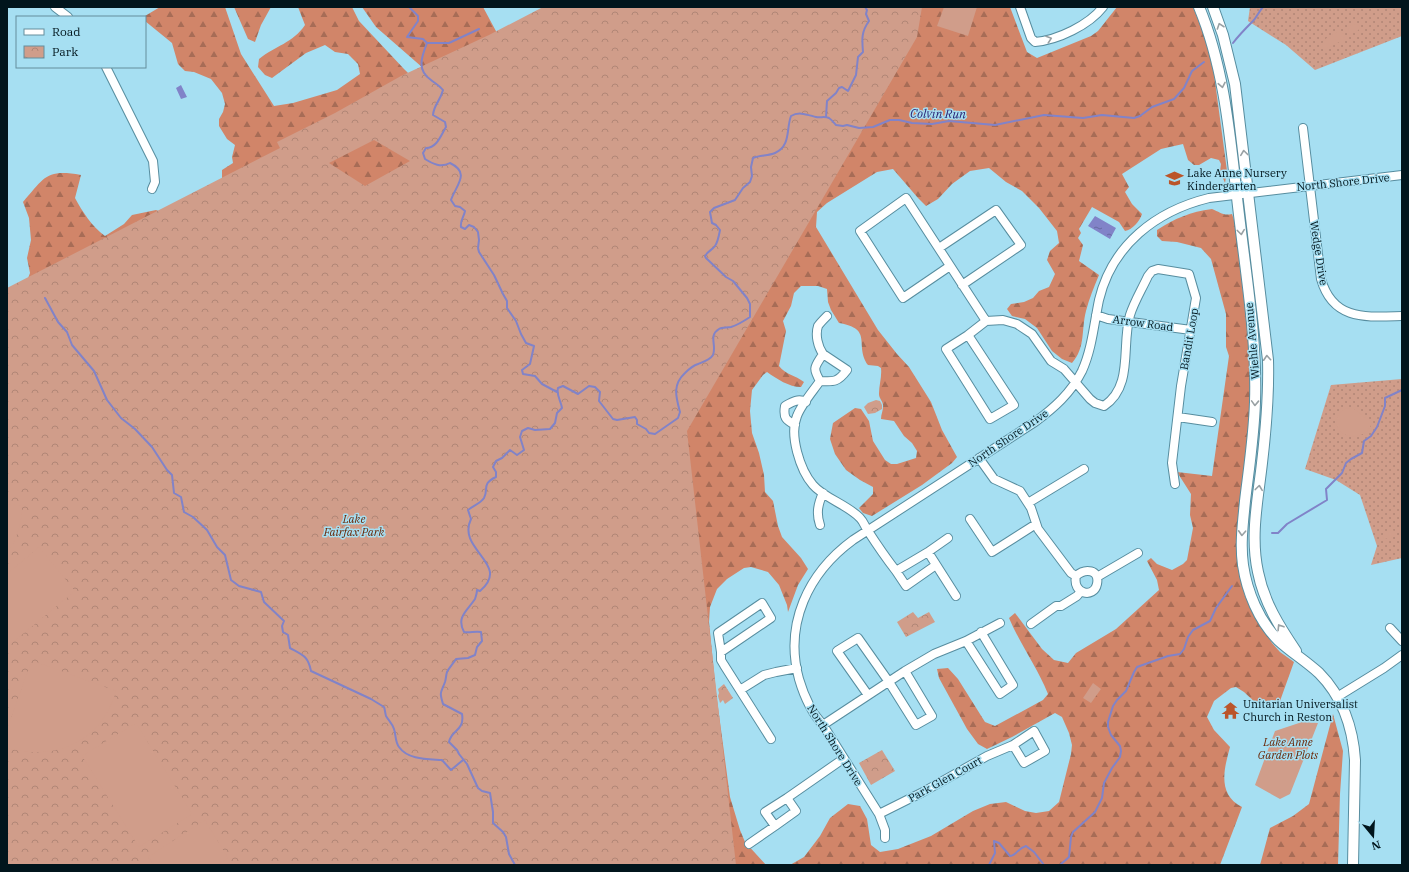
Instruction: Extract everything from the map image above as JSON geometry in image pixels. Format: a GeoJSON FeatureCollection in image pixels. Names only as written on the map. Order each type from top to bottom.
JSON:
{"type":"FeatureCollection","features":[{"type":"Feature","properties":{"kind":"main road","name":"Wiehle Avenue"},"geometry":{"type":"LineString","coordinates":[[1199,7],[1211,39],[1222,87],[1253,334],[1256,379],[1255,414],[1242,530],[1243,563],[1251,596],[1262,617],[1277,639],[1326,681],[1337,698],[1348,722],[1354,746],[1353,865]]}},
{"type":"Feature","properties":{"kind":"main road","name":"Wiehle Avenue"},"geometry":{"type":"LineString","coordinates":[[1213,7],[1224,40],[1235,84],[1266,339],[1268,381],[1265,440],[1254,529],[1255,558],[1263,592],[1271,610],[1302,659]]}},
{"type":"Feature","properties":{"kind":"street"},"geometry":{"type":"LineString","coordinates":[[55,7],[67,16]]}},
{"type":"Feature","properties":{"kind":"street"},"geometry":{"type":"LineString","coordinates":[[1020,7],[1031,38],[1035,42],[1042,41],[1078,28],[1092,19],[1103,7]]}},
{"type":"Feature","properties":{"kind":"street"},"geometry":{"type":"LineString","coordinates":[[106,68],[152,161],[155,182],[152,189]]}},
{"type":"Feature","properties":{"kind":"street","name":"Wedge Drive"},"geometry":{"type":"LineString","coordinates":[[1303,128],[1321,279],[1327,295],[1340,308],[1353,315],[1382,317],[1402,316]]}},
{"type":"Feature","properties":{"kind":"street","name":"North Shore Drive"},"geometry":{"type":"LineString","coordinates":[[885,838],[885,830],[879,814],[823,725],[815,717],[802,688],[797,668],[795,645],[796,631],[800,611],[808,590],[816,578],[833,557],[843,548],[1051,410],[1062,399],[1076,382],[1089,353],[1096,315],[1103,289],[1112,269],[1126,247],[1142,230],[1159,217],[1184,204],[1209,198],[1248,192],[1402,175]]}},
{"type":"Feature","properties":{"kind":"street"},"geometry":{"type":"LineString","coordinates":[[950,266],[904,298],[860,231],[906,198],[986,321]]}},
{"type":"Feature","properties":{"kind":"street"},"geometry":{"type":"LineString","coordinates":[[939,248],[996,210],[1021,245],[962,285]]}},
{"type":"Feature","properties":{"kind":"street","name":"Bandit Loop"},"geometry":{"type":"LineString","coordinates":[[1076,382],[1095,403],[1104,406],[1112,401],[1118,392],[1122,379],[1130,315],[1148,276],[1152,271],[1158,269],[1189,274],[1196,298],[1181,386],[1172,463],[1175,484]]}},
{"type":"Feature","properties":{"kind":"street","name":"Arrow Road"},"geometry":{"type":"LineString","coordinates":[[1096,315],[1108,319],[1191,330]]}},
{"type":"Feature","properties":{"kind":"street"},"geometry":{"type":"LineString","coordinates":[[820,381],[836,381],[847,370],[823,354],[819,348],[818,326],[827,316]]}},
{"type":"Feature","properties":{"kind":"street"},"geometry":{"type":"LineString","coordinates":[[968,335],[1014,405],[990,419],[946,349],[986,321],[1003,320],[1017,324],[1032,334],[1051,361],[1064,369],[1076,382]]}},
{"type":"Feature","properties":{"kind":"street"},"geometry":{"type":"LineString","coordinates":[[820,381],[815,372],[816,366],[823,354]]}},
{"type":"Feature","properties":{"kind":"street"},"geometry":{"type":"LineString","coordinates":[[820,381],[796,417],[794,439],[799,461],[813,486],[853,512],[862,520],[906,586],[936,565]]}},
{"type":"Feature","properties":{"kind":"street"},"geometry":{"type":"LineString","coordinates":[[796,425],[787,420],[784,414],[785,406],[794,401],[802,400],[806,402]]}},
{"type":"Feature","properties":{"kind":"street"},"geometry":{"type":"LineString","coordinates":[[1178,417],[1212,422]]}},
{"type":"Feature","properties":{"kind":"street"},"geometry":{"type":"LineString","coordinates":[[979,458],[994,479],[1020,491],[1031,508],[1038,529],[1071,573],[1076,576]]}},
{"type":"Feature","properties":{"kind":"street"},"geometry":{"type":"LineString","coordinates":[[1028,503],[1084,469]]}},
{"type":"Feature","properties":{"kind":"street"},"geometry":{"type":"LineString","coordinates":[[820,525],[818,509],[823,493]]}},
{"type":"Feature","properties":{"kind":"street"},"geometry":{"type":"LineString","coordinates":[[970,519],[992,552],[1036,524]]}},
{"type":"Feature","properties":{"kind":"street"},"geometry":{"type":"LineString","coordinates":[[896,571],[948,538]]}},
{"type":"Feature","properties":{"kind":"street"},"geometry":{"type":"LineString","coordinates":[[928,552],[956,596]]}},
{"type":"Feature","properties":{"kind":"street"},"geometry":{"type":"LineString","coordinates":[[1097,577],[1138,553]]}},
{"type":"Feature","properties":{"kind":"street"},"geometry":{"type":"LineString","coordinates":[[1087,570],[1093,572],[1097,577],[1098,583],[1095,589],[1091,592],[1084,593],[1076,586],[1076,576],[1081,571],[1087,570]]}},
{"type":"Feature","properties":{"kind":"street"},"geometry":{"type":"LineString","coordinates":[[1031,624],[1056,606],[1062,606],[1077,596],[1081,591]]}},
{"type":"Feature","properties":{"kind":"street"},"geometry":{"type":"LineString","coordinates":[[721,652],[772,618],[762,603],[718,633],[721,652],[724,665],[771,739]]}},
{"type":"Feature","properties":{"kind":"street"},"geometry":{"type":"LineString","coordinates":[[823,725],[905,671],[934,654],[966,641],[1000,623]]}},
{"type":"Feature","properties":{"kind":"street"},"geometry":{"type":"LineString","coordinates":[[1390,628],[1402,641]]}},
{"type":"Feature","properties":{"kind":"street"},"geometry":{"type":"LineString","coordinates":[[966,641],[1000,694],[1013,685],[981,632]]}},
{"type":"Feature","properties":{"kind":"street"},"geometry":{"type":"LineString","coordinates":[[868,695],[837,652],[858,638],[889,682],[916,725],[932,716],[905,671]]}},
{"type":"Feature","properties":{"kind":"street"},"geometry":{"type":"LineString","coordinates":[[1337,698],[1402,655]]}},
{"type":"Feature","properties":{"kind":"street"},"geometry":{"type":"LineString","coordinates":[[740,690],[764,675],[797,668]]}},
{"type":"Feature","properties":{"kind":"street","name":"Park Glen Court"},"geometry":{"type":"LineString","coordinates":[[879,814],[923,792],[987,756],[1012,745]]}},
{"type":"Feature","properties":{"kind":"street"},"geometry":{"type":"LineString","coordinates":[[774,826],[765,812],[843,759]]}},
{"type":"Feature","properties":{"kind":"street"},"geometry":{"type":"LineString","coordinates":[[749,844],[796,811],[787,798]]}},
{"type":"Feature","properties":{"kind":"green space","name":"Lake Fairfax Park"},"geometry":{"type":"Polygon","coordinates":[[[160,7],[225,7],[241,54],[274,106],[293,103],[337,90],[360,74],[358,64],[348,54],[335,52],[325,45],[306,53],[272,78],[265,75],[258,67],[259,59],[295,36],[305,25],[298,7],[352,7],[359,21],[404,69],[457,121],[454,95],[376,27],[362,7],[483,7],[497,33],[546,7],[1010,7],[1027,52],[1037,58],[1091,36],[1098,31],[1117,7],[1193,7],[1205,37],[1214,74],[1227,171],[1225,183],[1220,171],[1221,164],[1219,160],[1211,158],[1199,165],[1194,165],[1188,160],[1183,144],[1161,149],[1122,174],[1129,187],[1125,192],[1132,204],[1142,214],[1133,227],[1125,231],[1119,222],[1092,207],[1079,229],[1081,233],[1078,238],[1083,245],[1079,261],[1099,275],[1086,311],[1081,345],[1072,363],[1062,359],[1052,351],[1037,328],[1025,319],[1012,316],[1007,309],[1011,304],[1024,302],[1033,298],[1039,291],[1049,287],[1055,274],[1047,260],[1050,251],[1059,243],[1057,231],[1039,208],[1022,191],[1006,182],[989,168],[970,171],[952,184],[938,199],[926,206],[893,169],[877,172],[827,203],[817,212],[816,227],[878,330],[909,367],[931,402],[942,430],[957,457],[952,463],[922,485],[872,516],[863,513],[859,508],[873,494],[873,487],[846,470],[835,454],[830,439],[833,423],[855,408],[861,409],[869,421],[873,441],[885,460],[891,464],[897,464],[916,458],[917,451],[894,421],[881,419],[883,405],[879,394],[881,368],[878,366],[868,365],[862,351],[860,334],[856,329],[839,323],[828,302],[827,289],[818,286],[801,286],[794,293],[791,306],[783,321],[786,331],[779,366],[804,382],[801,387],[792,386],[767,372],[752,390],[750,411],[752,433],[759,453],[764,475],[765,492],[773,501],[778,526],[782,537],[801,558],[808,569],[798,585],[788,612],[787,605],[779,585],[768,572],[751,567],[744,568],[727,579],[717,589],[710,607],[709,622],[716,692],[730,797],[745,842],[766,865],[248,865],[7,294],[25,286],[30,273],[27,258],[31,240],[29,218],[23,202],[36,186],[47,177],[60,173],[81,175],[75,198],[84,213],[105,236],[124,224],[132,215],[156,210],[166,214],[222,184],[222,170],[233,163],[232,157],[235,145],[227,139],[219,126],[219,119],[225,104],[222,93],[211,79],[194,72],[185,71],[178,64],[172,43],[146,22],[145,16],[160,7]]]}},
{"type":"Feature","properties":{"kind":"green space"},"geometry":{"type":"Polygon","coordinates":[[[234,7],[271,7],[261,25],[255,42],[248,39],[234,7]]]}},
{"type":"Feature","properties":{"kind":"green space","name":"Lake Fairfax Park"},"geometry":{"type":"Polygon","coordinates":[[[543,7],[922,7],[917,37],[687,431],[736,865],[7,865],[7,288],[280,148],[277,142],[335,113],[401,76],[489,35],[543,7]],[[374,140],[329,163],[365,186],[410,161],[374,140]]]}},
{"type":"Feature","properties":{"kind":"green space"},"geometry":{"type":"Polygon","coordinates":[[[944,7],[977,7],[968,36],[937,26],[944,7]]]}},
{"type":"Feature","properties":{"kind":"green space"},"geometry":{"type":"Polygon","coordinates":[[[1250,7],[1402,7],[1402,36],[1315,70],[1286,45],[1248,21],[1250,7]]]}},
{"type":"Feature","properties":{"kind":"green space"},"geometry":{"type":"Polygon","coordinates":[[[1357,24],[1360,27],[1359,30],[1355,33],[1350,33],[1348,29],[1349,26],[1357,24]]]}},
{"type":"Feature","properties":{"kind":"green space"},"geometry":{"type":"Polygon","coordinates":[[[1341,32],[1345,35],[1343,40],[1328,48],[1323,47],[1322,44],[1327,37],[1341,32]]]}},
{"type":"Feature","properties":{"kind":"green space"},"geometry":{"type":"Polygon","coordinates":[[[1212,209],[1224,214],[1232,214],[1235,223],[1248,335],[1252,388],[1239,567],[1245,596],[1252,610],[1272,643],[1280,652],[1294,662],[1280,701],[1271,700],[1259,706],[1244,692],[1236,687],[1231,688],[1214,701],[1207,717],[1214,730],[1230,747],[1224,780],[1229,795],[1234,802],[1242,807],[1220,865],[790,865],[804,857],[820,836],[830,818],[848,804],[860,806],[867,819],[871,845],[880,852],[898,849],[931,836],[973,811],[990,804],[1006,802],[1025,811],[1036,813],[1049,811],[1059,802],[1072,745],[1069,733],[1062,717],[1055,713],[987,749],[978,744],[967,729],[939,678],[937,669],[948,668],[958,679],[985,722],[995,726],[1043,700],[1048,694],[1009,618],[1015,613],[1042,649],[1054,660],[1068,663],[1076,653],[1116,629],[1159,590],[1157,580],[1147,561],[1151,558],[1157,564],[1172,570],[1187,560],[1193,528],[1190,515],[1191,494],[1177,472],[1212,476],[1229,356],[1226,347],[1226,314],[1211,259],[1201,248],[1177,242],[1162,241],[1157,236],[1157,230],[1183,216],[1212,209]]]}},
{"type":"Feature","properties":{"kind":"green space"},"geometry":{"type":"Polygon","coordinates":[[[1402,379],[1402,558],[1371,565],[1377,546],[1360,495],[1336,480],[1305,469],[1331,385],[1402,379]]]}},
{"type":"Feature","properties":{"kind":"green space"},"geometry":{"type":"Polygon","coordinates":[[[876,400],[880,401],[882,409],[875,413],[868,414],[864,407],[868,403],[876,400]]]}},
{"type":"Feature","properties":{"kind":"green space"},"geometry":{"type":"Polygon","coordinates":[[[1348,408],[1355,409],[1364,417],[1372,421],[1370,427],[1363,434],[1358,436],[1347,435],[1338,429],[1336,422],[1339,413],[1348,408]]]}},
{"type":"Feature","properties":{"kind":"green space"},"geometry":{"type":"Polygon","coordinates":[[[7,504],[22,506],[18,531],[7,554],[7,504]]]}},
{"type":"Feature","properties":{"kind":"green space"},"geometry":{"type":"Polygon","coordinates":[[[1391,530],[1395,531],[1395,536],[1385,539],[1382,537],[1384,532],[1391,530]]]}},
{"type":"Feature","properties":{"kind":"green space"},"geometry":{"type":"Polygon","coordinates":[[[39,547],[75,591],[7,647],[7,574],[39,547]]]}},
{"type":"Feature","properties":{"kind":"green space"},"geometry":{"type":"Polygon","coordinates":[[[913,612],[918,618],[929,612],[935,622],[906,637],[897,622],[913,612]]]}},
{"type":"Feature","properties":{"kind":"green space"},"geometry":{"type":"Polygon","coordinates":[[[36,662],[116,691],[109,708],[100,723],[88,735],[75,744],[43,752],[25,752],[7,748],[7,729],[30,665],[36,662]]]}},
{"type":"Feature","properties":{"kind":"green space"},"geometry":{"type":"Polygon","coordinates":[[[1093,683],[1101,689],[1091,703],[1083,698],[1093,683]]]}},
{"type":"Feature","properties":{"kind":"green space"},"geometry":{"type":"Polygon","coordinates":[[[724,684],[733,698],[725,704],[723,700],[720,703],[718,696],[718,689],[724,684]]]}},
{"type":"Feature","properties":{"kind":"green space"},"geometry":{"type":"Polygon","coordinates":[[[1333,714],[1343,751],[1338,865],[1260,865],[1270,828],[1293,816],[1309,804],[1333,714]]]}},
{"type":"Feature","properties":{"kind":"green space","name":"Lake Anne Garden Plots"},"geometry":{"type":"Polygon","coordinates":[[[1302,722],[1318,723],[1290,794],[1280,799],[1255,785],[1275,731],[1302,722]]]}},
{"type":"Feature","properties":{"kind":"green space"},"geometry":{"type":"Polygon","coordinates":[[[136,723],[192,814],[139,847],[82,756],[136,723]]]}},
{"type":"Feature","properties":{"kind":"green space"},"geometry":{"type":"Polygon","coordinates":[[[882,750],[895,771],[871,785],[859,763],[882,750]]]}},
{"type":"Feature","properties":{"kind":"green space"},"geometry":{"type":"Polygon","coordinates":[[[205,820],[228,858],[217,865],[154,865],[148,857],[205,820]]]}},
{"type":"Feature","properties":{"kind":"water"},"geometry":{"type":"Polygon","coordinates":[[[181,85],[187,97],[181,99],[176,88],[181,85]]]}},
{"type":"Feature","properties":{"kind":"water"},"geometry":{"type":"Polygon","coordinates":[[[1095,216],[1116,228],[1110,239],[1088,226],[1095,216]]]}},
{"type":"Feature","properties":{"kind":"waterway"},"geometry":{"type":"LineString","coordinates":[[409,7],[418,16],[418,21],[407,37],[423,39],[427,43]]}},
{"type":"Feature","properties":{"kind":"waterway"},"geometry":{"type":"LineString","coordinates":[[826,117],[827,101],[839,88],[842,87],[848,91],[856,75],[858,57],[863,52],[863,32],[869,21],[865,7]]}},
{"type":"Feature","properties":{"kind":"waterway","name":"Colvin Run"},"geometry":{"type":"LineString","coordinates":[[1233,43],[1263,7]]}},
{"type":"Feature","properties":{"kind":"waterway"},"geometry":{"type":"LineString","coordinates":[[479,29],[449,43],[427,43],[422,58],[423,72],[443,90],[433,115],[445,122],[446,127],[436,143],[433,146],[426,148],[423,153],[425,159],[437,165],[450,163],[460,171],[460,180],[451,200],[455,206],[460,207],[465,211],[461,222],[461,227],[465,229],[469,225],[474,227],[478,232],[479,252],[494,275],[507,301],[507,308],[516,321],[526,343],[534,346],[530,364],[522,370],[523,374],[535,376],[542,384],[557,392]]}},
{"type":"Feature","properties":{"kind":"waterway","name":"Colvin Run"},"geometry":{"type":"LineString","coordinates":[[515,865],[509,854],[506,837],[503,832],[493,823],[490,793],[482,791],[478,788],[467,764],[449,742],[452,735],[462,724],[462,714],[443,704],[441,697],[447,672],[456,659],[468,658],[475,655],[477,647],[482,641],[481,632],[464,632],[461,622],[464,614],[475,599],[477,590],[480,591],[488,581],[490,573],[487,565],[471,540],[468,530],[471,519],[468,510],[483,500],[488,482],[496,477],[496,472],[493,467],[496,461],[502,458],[510,450],[517,455],[524,450],[520,437],[522,431],[528,428],[535,430],[550,429],[555,423],[557,413],[562,408],[558,396],[558,388],[563,386],[578,394],[589,386],[595,387],[600,392],[599,401],[613,419],[617,420],[635,417],[637,424],[646,429],[649,433],[655,434],[678,418],[680,412],[676,391],[678,382],[692,367],[712,357],[714,351],[713,338],[720,328],[731,327],[750,317],[750,304],[747,298],[733,281],[726,277],[705,256],[716,244],[720,230],[712,223],[710,212],[714,208],[735,200],[743,188],[750,182],[752,176],[751,167],[753,158],[772,154],[780,150],[786,142],[791,116],[797,114],[827,117],[836,125],[847,125],[859,128],[873,127],[890,120],[932,124],[949,121],[995,125],[1044,115],[1083,118],[1102,115],[1134,118],[1140,116],[1152,107],[1174,99],[1184,88],[1192,71],[1204,62]]}},
{"type":"Feature","properties":{"kind":"waterway"},"geometry":{"type":"LineString","coordinates":[[45,298],[58,322],[67,332],[72,345],[94,371],[107,400],[121,418],[135,429],[152,447],[172,475],[174,493],[181,497],[184,512],[193,517],[207,530],[217,547],[225,555],[231,580],[239,586],[261,592],[264,602],[284,621],[282,626],[283,632],[288,635],[290,648],[304,656],[311,671],[371,699],[384,707],[386,716],[394,729],[396,741],[403,751],[413,757],[442,760],[451,770],[463,760]]}},
{"type":"Feature","properties":{"kind":"waterway"},"geometry":{"type":"LineString","coordinates":[[1272,533],[1278,533],[1287,524],[1327,500],[1326,489],[1342,473],[1346,463],[1362,453],[1364,441],[1371,436],[1377,427],[1385,406],[1385,398],[1402,390]]}},
{"type":"Feature","properties":{"kind":"waterway"},"geometry":{"type":"LineString","coordinates":[[1060,865],[1069,857],[1073,832],[1095,812],[1102,798],[1104,783],[1120,757],[1120,746],[1111,735],[1108,722],[1113,706],[1126,691],[1137,667],[1168,656],[1180,654],[1193,630],[1210,621],[1216,608],[1232,586]]}},
{"type":"Feature","properties":{"kind":"waterway","name":"Colvin Run"},"geometry":{"type":"LineString","coordinates":[[984,865],[989,865],[995,853],[994,841],[999,843],[1010,856],[1026,846],[1034,852],[1044,865]]}},
{"type":"Feature","properties":{"kind":"place","name":"Lake Anne Nursery Kindergarten"},"geometry":{"type":"Point","coordinates":[1174,179]}},
{"type":"Feature","properties":{"kind":"place","name":"Unitarian Universalist Church in Reston"},"geometry":{"type":"Point","coordinates":[1230,710]}}]}
